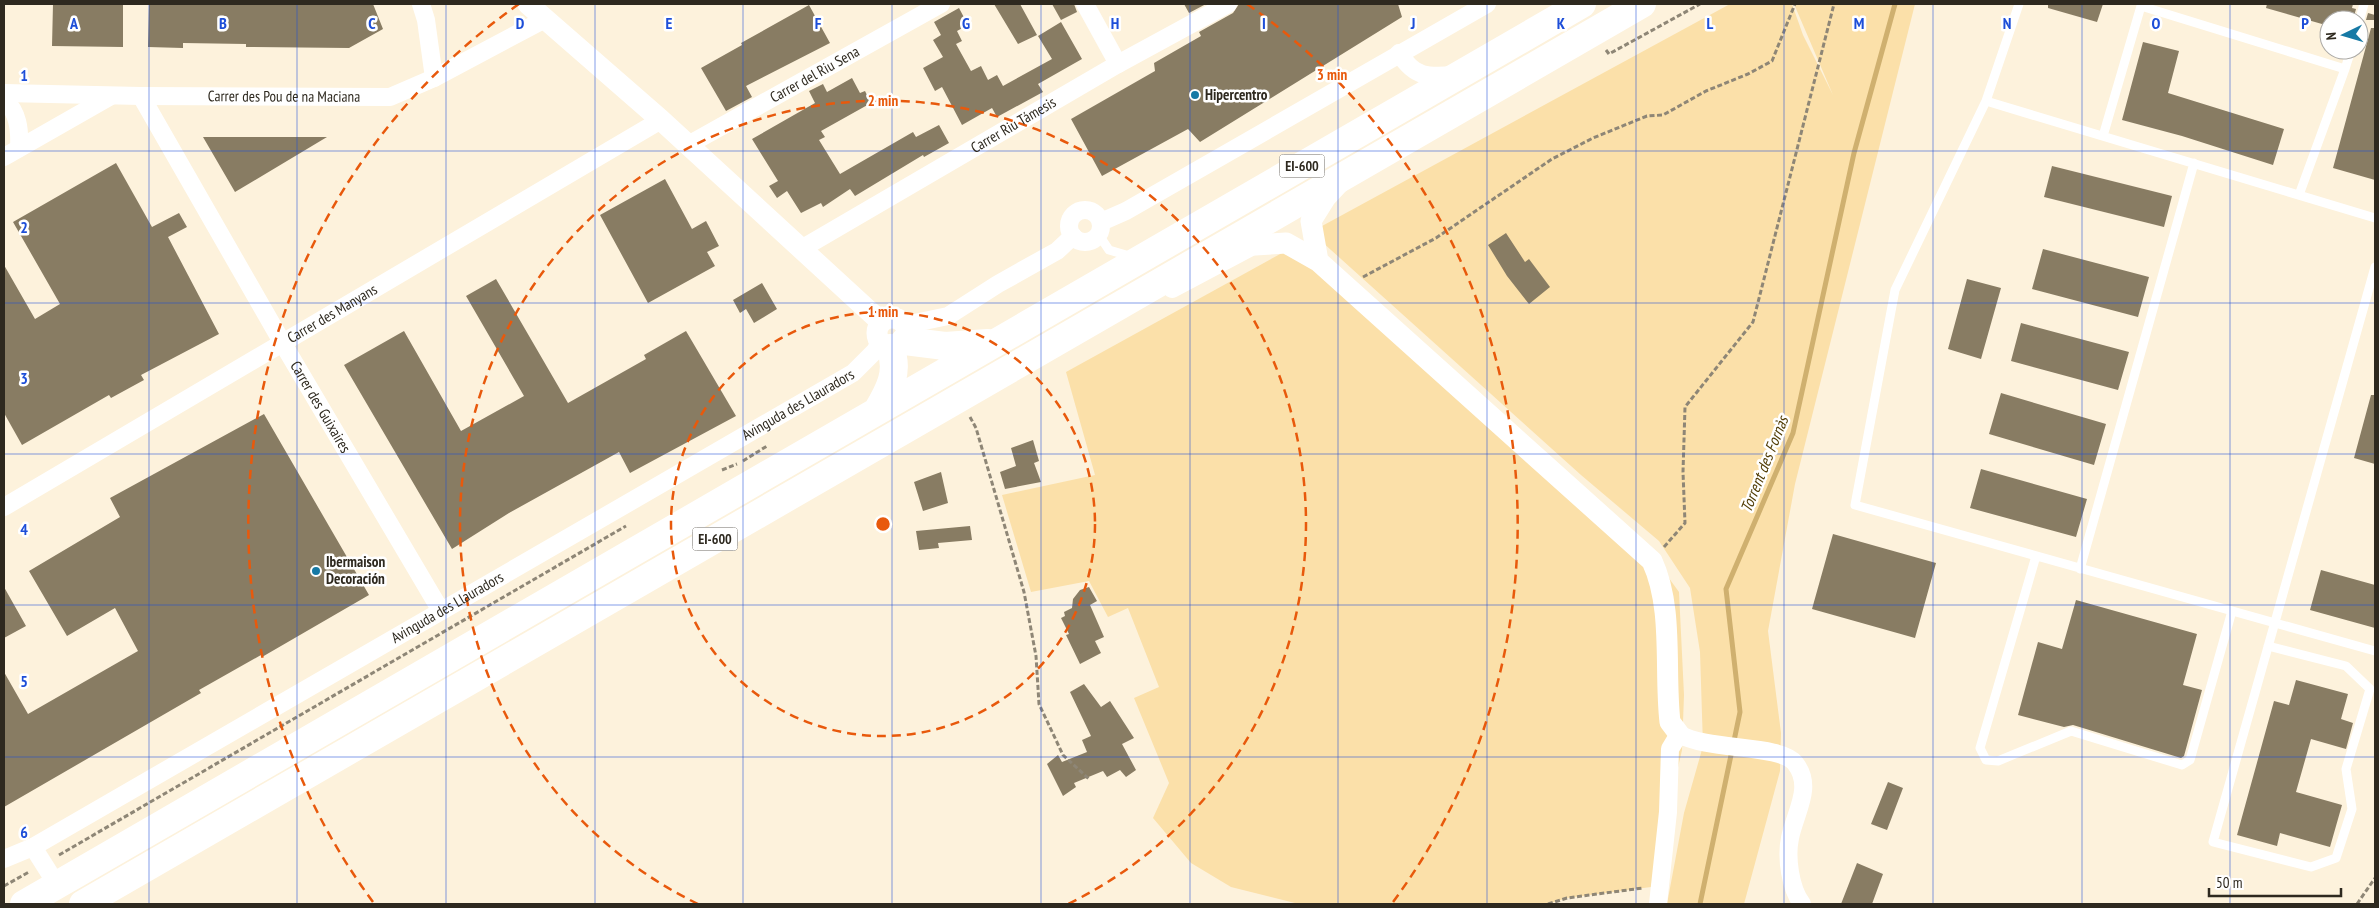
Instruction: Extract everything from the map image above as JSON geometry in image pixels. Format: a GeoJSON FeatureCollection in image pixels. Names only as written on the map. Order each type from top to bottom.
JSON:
{"type":"FeatureCollection","features":[{"type":"Feature","properties":{"kind":"main road","name":"EI-600"},"geometry":{"type":"LineString","coordinates":[[24,904],[50,874],[877,411],[1582,4]]}},
{"type":"Feature","properties":{"kind":"main road","name":"EI-600"},"geometry":{"type":"LineString","coordinates":[[83,904],[1642,4]]}},
{"type":"Feature","properties":{"kind":"main road"},"geometry":{"type":"LineString","coordinates":[[877,411],[887,395],[895,370],[892,336],[945,346],[997,342]]}},
{"type":"Feature","properties":{"kind":"street"},"geometry":{"type":"LineString","coordinates":[[421,4],[426,20],[434,78]]}},
{"type":"Feature","properties":{"kind":"street"},"geometry":{"type":"LineString","coordinates":[[528,4],[661,120],[892,336],[948,316],[998,284],[1057,251],[1073,236]]}},
{"type":"Feature","properties":{"kind":"street","name":"Carrer del Riu Sena"},"geometry":{"type":"LineString","coordinates":[[688,145],[941,4]]}},
{"type":"Feature","properties":{"kind":"street"},"geometry":{"type":"LineString","coordinates":[[1085,4],[1118,64]]}},
{"type":"Feature","properties":{"kind":"street","name":"Carrer Riu Támesis"},"geometry":{"type":"LineString","coordinates":[[801,249],[1118,64],[1228,4]]}},
{"type":"Feature","properties":{"kind":"street"},"geometry":{"type":"LineString","coordinates":[[1100,229],[1094,213],[1084,210],[1074,214],[1069,224],[1073,236],[1085,243],[1095,240],[1100,229],[1126,211],[1487,4]]}},
{"type":"Feature","properties":{"kind":"street","name":"Carrer des Pou de na Maciana"},"geometry":{"type":"LineString","coordinates":[[4,93],[112,96],[390,97],[434,78],[545,19]]}},
{"type":"Feature","properties":{"kind":"street"},"geometry":{"type":"LineString","coordinates":[[1399,53],[1407,66],[1416,73],[1433,76],[1460,74]]}},
{"type":"Feature","properties":{"kind":"street"},"geometry":{"type":"LineString","coordinates":[[4,157],[112,96]]}},
{"type":"Feature","properties":{"kind":"street","name":"Carrer des Guixaires"},"geometry":{"type":"LineString","coordinates":[[141,96],[282,342],[442,611]]}},
{"type":"Feature","properties":{"kind":"street"},"geometry":{"type":"LineString","coordinates":[[4,99],[12,106],[17,119],[20,132],[19,148]]}},
{"type":"Feature","properties":{"kind":"street","name":"Carrer des Manyans"},"geometry":{"type":"LineString","coordinates":[[4,507],[661,120]]}},
{"type":"Feature","properties":{"kind":"street"},"geometry":{"type":"LineString","coordinates":[[1318,261],[1311,221],[1326,197],[1347,175]]}},
{"type":"Feature","properties":{"kind":"street"},"geometry":{"type":"LineString","coordinates":[[1119,306],[1177,288],[1255,245],[1286,243],[1318,261],[1345,287],[1415,346],[1652,561],[1659,577],[1664,599],[1670,722],[1679,734],[1701,744],[1778,753],[1787,756],[1794,761],[1801,772],[1805,785],[1789,840],[1790,875],[1802,904]]}},
{"type":"Feature","properties":{"kind":"street","name":"Avinguda des Llauradors"},"geometry":{"type":"LineString","coordinates":[[4,859],[33,848],[853,373],[892,336]]}},
{"type":"Feature","properties":{"kind":"street"},"geometry":{"type":"LineString","coordinates":[[1658,904],[1668,812],[1670,748],[1679,734]]}},
{"type":"Feature","properties":{"kind":"street"},"geometry":{"type":"LineString","coordinates":[[33,848],[50,874]]}},
{"type":"Feature","properties":{"kind":"lane"},"geometry":{"type":"LineString","coordinates":[[2019,4],[1986,100],[1895,290],[1855,505],[2375,651]]}},
{"type":"Feature","properties":{"kind":"lane"},"geometry":{"type":"LineString","coordinates":[[2103,136],[2140,6],[2345,69]]}},
{"type":"Feature","properties":{"kind":"lane"},"geometry":{"type":"LineString","coordinates":[[2299,195],[2348,60]]}},
{"type":"Feature","properties":{"kind":"lane"},"geometry":{"type":"LineString","coordinates":[[1986,100],[2375,218]]}},
{"type":"Feature","properties":{"kind":"lane"},"geometry":{"type":"LineString","coordinates":[[2080,569],[2194,163]]}},
{"type":"Feature","properties":{"kind":"lane"},"geometry":{"type":"LineString","coordinates":[[1100,229],[1109,250],[1144,258]]}},
{"type":"Feature","properties":{"kind":"lane"},"geometry":{"type":"LineString","coordinates":[[2268,646],[2346,666],[2370,689],[2346,769],[2352,809],[2336,858],[2311,867],[2212,842],[2375,268]]}},
{"type":"Feature","properties":{"kind":"lane"},"geometry":{"type":"LineString","coordinates":[[2036,556],[1980,748],[1986,760],[1998,761],[2071,731],[2182,765],[2190,760],[2232,611]]}},
{"type":"Feature","properties":{"kind":"path"},"geometry":{"type":"LineString","coordinates":[[1345,287],[1436,238],[1552,159],[1593,138],[1647,116],[1663,115],[1706,91],[1748,74],[1772,61],[1795,4]]}},
{"type":"Feature","properties":{"kind":"path"},"geometry":{"type":"LineString","coordinates":[[1652,561],[1685,523],[1683,472],[1685,407],[1753,322],[1834,4]]}},
{"type":"Feature","properties":{"kind":"path"},"geometry":{"type":"LineString","coordinates":[[960,398],[976,428],[1024,592],[1036,656],[1039,704],[1063,755],[1090,780]]}},
{"type":"Feature","properties":{"kind":"path"},"geometry":{"type":"LineString","coordinates":[[720,471],[737,464],[771,444]]}},
{"type":"Feature","properties":{"kind":"path"},"geometry":{"type":"LineString","coordinates":[[4,886],[50,874],[617,533],[631,522]]}},
{"type":"Feature","properties":{"kind":"path"},"geometry":{"type":"LineString","coordinates":[[2357,904],[2375,878]]}},
{"type":"Feature","properties":{"kind":"path"},"geometry":{"type":"LineString","coordinates":[[1548,904],[1567,898],[1661,886]]}},
{"type":"Feature","properties":{"kind":"shaded area"},"geometry":{"type":"Polygon","coordinates":[[[1730,4],[1792,4],[1803,35],[1833,95],[1794,4],[1915,4],[1795,484],[1768,631],[1781,733],[1780,771],[1744,904],[1667,904],[1684,813],[1703,746],[1700,652],[1690,588],[1659,541],[1581,475],[1311,232],[1730,4]]]}},
{"type":"Feature","properties":{"kind":"shaded area"},"geometry":{"type":"Polygon","coordinates":[[[1291,248],[1655,559],[1679,592],[1684,695],[1682,750],[1651,887],[1567,898],[1548,904],[1299,904],[1231,887],[1191,863],[1153,818],[1169,783],[1134,698],[1159,687],[1128,608],[1108,617],[1089,581],[1031,592],[1002,495],[1095,475],[1066,372],[1291,248]]]}},
{"type":"Feature","properties":{"kind":"building"},"geometry":{"type":"Polygon","coordinates":[[[53,4],[123,4],[123,47],[52,46],[53,4]]]}},
{"type":"Feature","properties":{"kind":"building"},"geometry":{"type":"Polygon","coordinates":[[[149,4],[373,4],[383,29],[349,48],[246,47],[246,44],[183,43],[183,48],[148,47],[149,4]]]}},
{"type":"Feature","properties":{"kind":"building"},"geometry":{"type":"Polygon","coordinates":[[[994,4],[1020,4],[1037,35],[1018,44],[994,4]]]}},
{"type":"Feature","properties":{"kind":"building"},"geometry":{"type":"Polygon","coordinates":[[[1052,4],[1074,4],[1077,12],[1061,20],[1052,4]]]}},
{"type":"Feature","properties":{"kind":"building"},"geometry":{"type":"Polygon","coordinates":[[[1184,4],[1206,4],[1189,13],[1184,4]]]}},
{"type":"Feature","properties":{"kind":"building","name":"Hipercentro"},"geometry":{"type":"Polygon","coordinates":[[[1239,4],[1398,4],[1402,17],[1200,142],[1188,129],[1102,176],[1071,119],[1155,71],[1154,63],[1201,36],[1199,32],[1233,13],[1239,4]]]}},
{"type":"Feature","properties":{"kind":"building"},"geometry":{"type":"Polygon","coordinates":[[[2048,4],[2103,4],[2097,22],[2048,8],[2048,4]]]}},
{"type":"Feature","properties":{"kind":"building"},"geometry":{"type":"Polygon","coordinates":[[[2267,4],[2353,4],[2352,8],[2356,9],[2319,10],[2319,23],[2266,8],[2267,4]]]}},
{"type":"Feature","properties":{"kind":"building"},"geometry":{"type":"Polygon","coordinates":[[[809,5],[830,43],[746,86],[752,97],[726,111],[701,68],[809,5]]]}},
{"type":"Feature","properties":{"kind":"building"},"geometry":{"type":"Polygon","coordinates":[[[959,8],[968,25],[957,31],[962,41],[956,44],[971,71],[981,66],[988,80],[997,75],[1003,86],[1052,59],[1038,36],[1061,22],[1082,59],[1038,84],[1043,92],[997,117],[992,108],[962,125],[942,87],[935,91],[923,68],[943,57],[933,40],[941,35],[934,22],[959,8]]]}},
{"type":"Feature","properties":{"kind":"building"},"geometry":{"type":"Polygon","coordinates":[[[2369,13],[2375,15],[2375,20],[2369,20],[2369,13]]]}},
{"type":"Feature","properties":{"kind":"building"},"geometry":{"type":"Polygon","coordinates":[[[2371,28],[2375,28],[2375,180],[2333,168],[2362,60],[2369,60],[2369,35],[2371,28]]]}},
{"type":"Feature","properties":{"kind":"building"},"geometry":{"type":"Polygon","coordinates":[[[2143,42],[2179,51],[2168,93],[2284,129],[2273,165],[2182,136],[2122,120],[2143,42]]]}},
{"type":"Feature","properties":{"kind":"building"},"geometry":{"type":"Polygon","coordinates":[[[852,78],[860,93],[865,91],[871,103],[821,131],[825,137],[819,140],[840,174],[913,132],[916,137],[939,125],[949,143],[924,157],[923,155],[855,196],[850,189],[823,207],[821,203],[801,213],[787,191],[777,198],[769,186],[778,181],[752,139],[815,103],[809,91],[823,84],[827,92],[852,78]]]}},
{"type":"Feature","properties":{"kind":"building"},"geometry":{"type":"Polygon","coordinates":[[[203,137],[327,137],[235,192],[203,137]]]}},
{"type":"Feature","properties":{"kind":"building"},"geometry":{"type":"Polygon","coordinates":[[[116,163],[152,227],[179,213],[187,227],[168,237],[219,334],[141,375],[144,380],[111,398],[109,395],[22,445],[4,413],[4,265],[35,319],[60,304],[13,222],[116,163]]]}},
{"type":"Feature","properties":{"kind":"building"},"geometry":{"type":"Polygon","coordinates":[[[2052,166],[2172,196],[2164,227],[2044,197],[2052,166]]]}},
{"type":"Feature","properties":{"kind":"building"},"geometry":{"type":"Polygon","coordinates":[[[665,179],[692,229],[706,221],[719,246],[707,252],[715,266],[648,303],[600,215],[665,179]]]}},
{"type":"Feature","properties":{"kind":"building"},"geometry":{"type":"Polygon","coordinates":[[[1506,233],[1525,262],[1529,259],[1550,287],[1529,304],[1507,276],[1488,245],[1506,233]]]}},
{"type":"Feature","properties":{"kind":"building"},"geometry":{"type":"Polygon","coordinates":[[[2043,249],[2149,277],[2138,317],[2032,289],[2043,249]]]}},
{"type":"Feature","properties":{"kind":"building"},"geometry":{"type":"Polygon","coordinates":[[[496,279],[568,403],[646,359],[644,355],[686,331],[736,416],[630,473],[619,452],[509,513],[452,549],[344,365],[404,331],[461,431],[524,396],[466,296],[496,279]]]}},
{"type":"Feature","properties":{"kind":"building"},"geometry":{"type":"Polygon","coordinates":[[[1967,279],[2001,288],[1981,359],[1948,349],[1967,279]]]}},
{"type":"Feature","properties":{"kind":"building"},"geometry":{"type":"Polygon","coordinates":[[[762,283],[777,309],[754,323],[746,309],[740,313],[733,300],[762,283]]]}},
{"type":"Feature","properties":{"kind":"building"},"geometry":{"type":"Polygon","coordinates":[[[2021,323],[2129,352],[2118,390],[2011,361],[2021,323]]]}},
{"type":"Feature","properties":{"kind":"building"},"geometry":{"type":"Polygon","coordinates":[[[2001,393],[2106,424],[2094,465],[1989,434],[2001,393]]]}},
{"type":"Feature","properties":{"kind":"building"},"geometry":{"type":"Polygon","coordinates":[[[2371,395],[2375,395],[2375,464],[2354,458],[2371,395]]]}},
{"type":"Feature","properties":{"kind":"building"},"geometry":{"type":"Polygon","coordinates":[[[264,414],[369,595],[262,657],[261,655],[199,690],[201,693],[4,807],[4,672],[28,714],[138,651],[115,608],[67,636],[29,571],[120,517],[110,498],[264,414]]]}},
{"type":"Feature","properties":{"kind":"building"},"geometry":{"type":"Polygon","coordinates":[[[1033,440],[1039,461],[1034,463],[1041,482],[1005,489],[1000,472],[1016,466],[1011,448],[1033,440]]]}},
{"type":"Feature","properties":{"kind":"building"},"geometry":{"type":"Polygon","coordinates":[[[1981,469],[2087,499],[2076,537],[1970,508],[1981,469]]]}},
{"type":"Feature","properties":{"kind":"building"},"geometry":{"type":"Polygon","coordinates":[[[941,472],[948,503],[923,511],[914,482],[941,472]]]}},
{"type":"Feature","properties":{"kind":"building"},"geometry":{"type":"Polygon","coordinates":[[[970,526],[972,540],[938,543],[939,548],[919,550],[916,531],[970,526]]]}},
{"type":"Feature","properties":{"kind":"building"},"geometry":{"type":"Polygon","coordinates":[[[1833,534],[1936,563],[1915,638],[1812,609],[1833,534]]]}},
{"type":"Feature","properties":{"kind":"building"},"geometry":{"type":"Polygon","coordinates":[[[2321,570],[2375,585],[2375,628],[2310,610],[2321,570]]]}},
{"type":"Feature","properties":{"kind":"building"},"geometry":{"type":"Polygon","coordinates":[[[4,587],[26,626],[4,638],[4,587]]]}},
{"type":"Feature","properties":{"kind":"building"},"geometry":{"type":"Polygon","coordinates":[[[1089,587],[1097,601],[1090,605],[1104,637],[1095,641],[1101,653],[1080,664],[1066,635],[1069,634],[1061,618],[1065,616],[1064,612],[1072,608],[1073,599],[1080,590],[1089,587]]]}},
{"type":"Feature","properties":{"kind":"building"},"geometry":{"type":"Polygon","coordinates":[[[2076,600],[2197,634],[2183,685],[2202,690],[2184,756],[2181,758],[2073,725],[2064,727],[2018,715],[2038,642],[2062,649],[2076,600]]]}},
{"type":"Feature","properties":{"kind":"building"},"geometry":{"type":"Polygon","coordinates":[[[2296,680],[2348,694],[2341,719],[2353,723],[2346,749],[2311,739],[2296,792],[2342,805],[2330,847],[2280,833],[2277,846],[2237,835],[2274,701],[2289,705],[2296,680]]]}},
{"type":"Feature","properties":{"kind":"building"},"geometry":{"type":"Polygon","coordinates":[[[1084,684],[1101,707],[1110,701],[1134,738],[1122,744],[1136,770],[1126,777],[1120,770],[1107,777],[1103,771],[1074,783],[1076,787],[1063,796],[1047,764],[1058,755],[1062,762],[1087,752],[1082,740],[1091,736],[1070,692],[1084,684]]]}},
{"type":"Feature","properties":{"kind":"building"},"geometry":{"type":"Polygon","coordinates":[[[1888,782],[1903,788],[1887,830],[1871,824],[1888,782]]]}},
{"type":"Feature","properties":{"kind":"building"},"geometry":{"type":"Polygon","coordinates":[[[1857,863],[1883,874],[1872,904],[1841,904],[1857,863]]]}},
{"type":"Feature","properties":{"kind":"waterway","name":"Torrent des Fornàs"},"geometry":{"type":"LineString","coordinates":[[1700,904],[1740,712],[1726,589],[1793,433],[1854,153],[1895,4]]}},
{"type":"Feature","properties":{"kind":"place","name":"Hipercentro"},"geometry":{"type":"Point","coordinates":[1195,95]}},
{"type":"Feature","properties":{"kind":"place","name":"Ibermaison Decoración"},"geometry":{"type":"Point","coordinates":[316,571]}}]}
